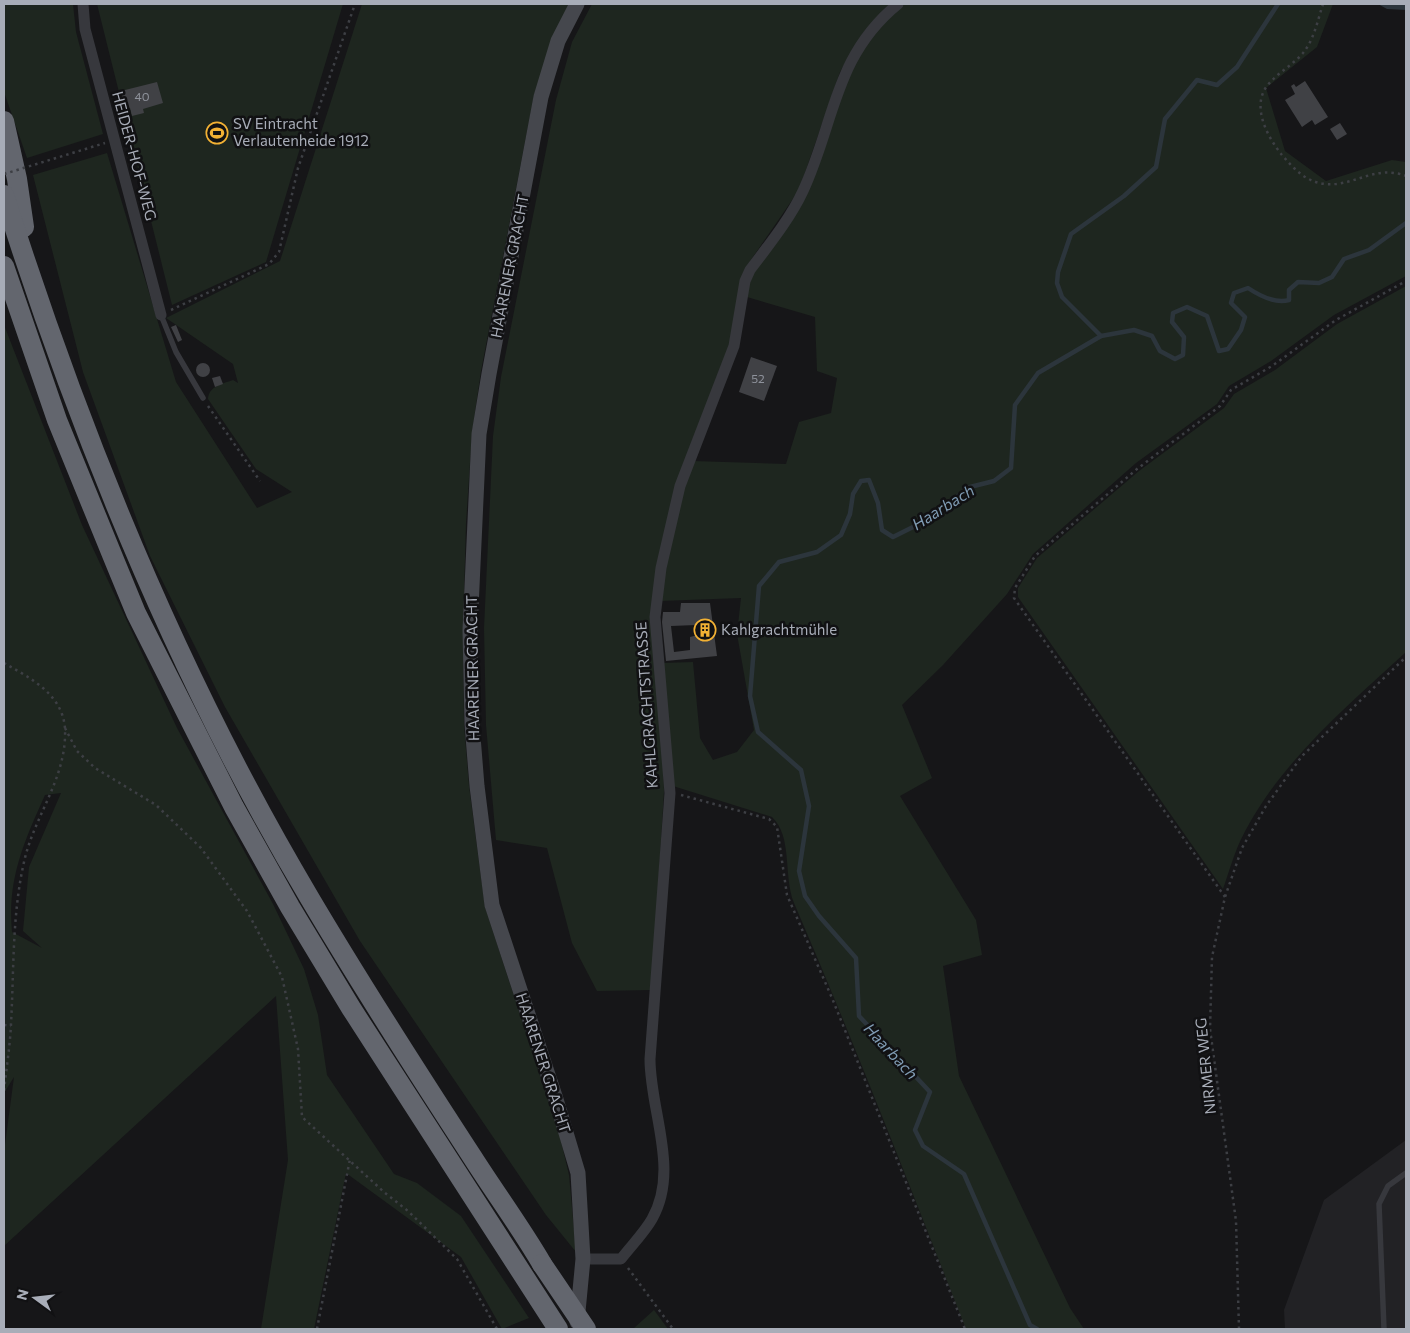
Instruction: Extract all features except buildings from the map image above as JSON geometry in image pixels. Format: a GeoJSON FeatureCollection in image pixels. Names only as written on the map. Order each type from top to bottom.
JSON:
{"type":"FeatureCollection","features":[{"type":"Feature","properties":{"kind":"highway"},"geometry":{"type":"LineString","coordinates":[[4,121],[17,179],[30,278]]}},
{"type":"Feature","properties":{"kind":"highway"},"geometry":{"type":"LineString","coordinates":[[4,195],[30,278],[73,399],[123,525],[213,719],[308,896],[542,1264],[586,1329]]}},
{"type":"Feature","properties":{"kind":"highway"},"geometry":{"type":"LineString","coordinates":[[4,266],[26,335],[89,501],[136,613],[234,807],[290,907],[351,1008],[558,1329]]}},
{"type":"Feature","properties":{"kind":"highway"},"geometry":{"type":"LineString","coordinates":[[4,296],[26,335]]}},
{"type":"Feature","properties":{"kind":"main road","name":"HAARENER GRACHT"},"geometry":{"type":"LineString","coordinates":[[576,1329],[583,1260],[578,1172],[492,905],[478,795],[472,724],[470,630],[479,434],[489,374],[542,97],[558,41],[577,4]]}},
{"type":"Feature","properties":{"kind":"street","name":"HEIDER-HOF-WEG"},"geometry":{"type":"LineString","coordinates":[[83,4],[85,29],[161,315]]}},
{"type":"Feature","properties":{"kind":"street","name":"KAHLGRACHTSTRASSE"},"geometry":{"type":"LineString","coordinates":[[621,1259],[652,1219],[662,1192],[664,1162],[650,1077],[670,793],[655,617],[660,568],[680,486],[734,346],[747,275],[803,192],[844,74],[867,34],[898,4]]}},
{"type":"Feature","properties":{"kind":"street"},"geometry":{"type":"LineString","coordinates":[[583,1260],[621,1259]]}},
{"type":"Feature","properties":{"kind":"lane"},"geometry":{"type":"LineString","coordinates":[[161,315],[176,352],[203,398]]}},
{"type":"Feature","properties":{"kind":"lane"},"geometry":{"type":"LineString","coordinates":[[1384,1329],[1379,1204],[1388,1186],[1406,1173]]}},
{"type":"Feature","properties":{"kind":"path"},"geometry":{"type":"LineString","coordinates":[[161,315],[269,264],[279,252],[298,168],[355,4]]}},
{"type":"Feature","properties":{"kind":"path"},"geometry":{"type":"LineString","coordinates":[[1324,4],[1304,52],[1266,87],[1260,102],[1261,117],[1268,134],[1292,167],[1305,178],[1322,184],[1338,185],[1373,172],[1399,173],[1406,176]]}},
{"type":"Feature","properties":{"kind":"path"},"geometry":{"type":"LineString","coordinates":[[4,174],[106,143]]}},
{"type":"Feature","properties":{"kind":"path"},"geometry":{"type":"LineString","coordinates":[[1225,897],[1014,598],[1015,588],[1035,556],[1137,469],[1220,406],[1231,390],[1272,366],[1336,320],[1406,281]]}},
{"type":"Feature","properties":{"kind":"path"},"geometry":{"type":"LineString","coordinates":[[203,398],[260,481]]}},
{"type":"Feature","properties":{"kind":"path","name":"NIRMER WEG"},"geometry":{"type":"LineString","coordinates":[[1239,1329],[1236,1221],[1210,1029],[1212,957],[1225,897],[1242,848],[1266,806],[1302,756],[1406,657]]}},
{"type":"Feature","properties":{"kind":"path"},"geometry":{"type":"LineString","coordinates":[[4,663],[42,686],[56,700],[65,728],[77,751],[95,768],[156,805],[201,848],[247,911],[282,977],[298,1050],[302,1117],[408,1211],[458,1259],[497,1329]]}},
{"type":"Feature","properties":{"kind":"path"},"geometry":{"type":"LineString","coordinates":[[4,1092],[11,1026],[13,948],[24,862],[31,838],[53,793],[62,761],[65,728]]}},
{"type":"Feature","properties":{"kind":"path"},"geometry":{"type":"LineString","coordinates":[[670,793],[769,819],[777,827],[788,896],[832,998],[965,1329]]}},
{"type":"Feature","properties":{"kind":"path"},"geometry":{"type":"LineString","coordinates":[[4,1026],[11,1026]]}},
{"type":"Feature","properties":{"kind":"path"},"geometry":{"type":"LineString","coordinates":[[317,1329],[350,1159]]}},
{"type":"Feature","properties":{"kind":"path"},"geometry":{"type":"LineString","coordinates":[[621,1259],[673,1329]]}},
{"type":"Feature","properties":{"kind":"shaded area"},"geometry":{"type":"Polygon","coordinates":[[[4,4],[73,4],[76,32],[103,134],[27,158],[4,92],[4,4]]]}},
{"type":"Feature","properties":{"kind":"shaded area","name":"SV Eintracht Verlautenheide 1912"},"geometry":{"type":"Polygon","coordinates":[[[97,4],[343,4],[266,262],[172,305],[97,4]]]}},
{"type":"Feature","properties":{"kind":"shaded area"},"geometry":{"type":"Polygon","coordinates":[[[362,4],[569,4],[534,95],[481,371],[472,433],[466,523],[463,630],[464,725],[469,786],[485,907],[560,1137],[569,1175],[576,1252],[546,1215],[360,941],[225,707],[150,556],[83,372],[33,175],[107,153],[176,382],[257,508],[292,492],[256,469],[208,399],[213,388],[233,380],[238,383],[233,364],[166,318],[280,261],[362,4]]]}},
{"type":"Feature","properties":{"kind":"shaded area"},"geometry":{"type":"Polygon","coordinates":[[[592,4],[892,4],[863,33],[840,72],[799,190],[746,267],[730,344],[657,567],[664,791],[652,990],[597,991],[572,943],[547,848],[496,840],[486,725],[484,628],[493,436],[501,377],[556,100],[572,42],[592,4]]]}},
{"type":"Feature","properties":{"kind":"shaded area"},"geometry":{"type":"Polygon","coordinates":[[[903,4],[1333,4],[1317,47],[1266,88],[1285,151],[1326,181],[1392,160],[1406,162],[1406,276],[1334,315],[1271,361],[1229,386],[1217,404],[1136,463],[1033,554],[1007,594],[943,665],[902,705],[932,778],[900,796],[976,920],[982,955],[943,966],[959,1076],[1070,1308],[1084,1329],[966,1329],[860,1062],[794,903],[783,835],[779,825],[772,817],[673,786],[662,663],[693,662],[700,738],[713,760],[737,752],[754,730],[737,634],[741,598],[660,601],[665,566],[682,495],[693,461],[786,464],[799,422],[831,413],[837,378],[817,371],[815,317],[747,297],[749,281],[806,193],[847,75],[869,37],[903,4]]]}},
{"type":"Feature","properties":{"kind":"shaded area"},"geometry":{"type":"Polygon","coordinates":[[[1378,4],[1406,4],[1406,10],[1387,9],[1378,4]]]}},
{"type":"Feature","properties":{"kind":"shaded area"},"geometry":{"type":"Polygon","coordinates":[[[1406,286],[1406,652],[1312,741],[1271,790],[1253,817],[1238,846],[1223,889],[1018,597],[1018,588],[1037,558],[1139,471],[1224,408],[1234,394],[1275,370],[1337,324],[1406,286]]]}},
{"type":"Feature","properties":{"kind":"shaded area"},"geometry":{"type":"Polygon","coordinates":[[[4,325],[82,525],[177,728],[273,904],[304,969],[318,1015],[327,1075],[394,1174],[417,1183],[461,1216],[529,1318],[502,1329],[461,1257],[346,1173],[314,1329],[261,1329],[288,1160],[276,996],[4,1246],[4,1152],[14,1077],[4,1093],[4,325]],[[61,793],[45,795],[24,845],[12,895],[12,932],[42,948],[23,931],[29,867],[61,793]]]}},
{"type":"Feature","properties":{"kind":"shaded area"},"geometry":{"type":"Polygon","coordinates":[[[1406,1140],[1406,1329],[1285,1329],[1284,1310],[1324,1200],[1406,1140]]]}},
{"type":"Feature","properties":{"kind":"shaded area"},"geometry":{"type":"Polygon","coordinates":[[[654,1310],[668,1329],[633,1329],[654,1310]]]}},
{"type":"Feature","properties":{"kind":"waterway"},"geometry":{"type":"LineString","coordinates":[[1101,336],[1062,297],[1057,283],[1058,272],[1071,234],[1124,196],[1156,167],[1165,119],[1197,80],[1217,85],[1237,67],[1278,4]]}},
{"type":"Feature","properties":{"kind":"waterway","name":"Haarbach"},"geometry":{"type":"LineString","coordinates":[[1037,1329],[1030,1325],[964,1174],[923,1146],[915,1130],[930,1092],[859,1016],[856,958],[819,916],[805,896],[799,871],[809,806],[801,770],[758,732],[750,696],[759,586],[779,562],[817,552],[841,535],[850,514],[853,494],[861,481],[869,480],[878,503],[882,530],[893,537],[923,522],[970,487],[994,481],[1011,468],[1015,405],[1038,373],[1101,336],[1134,330],[1152,336],[1160,351],[1175,359],[1183,355],[1184,337],[1172,322],[1173,313],[1187,307],[1207,316],[1219,351],[1228,349],[1241,330],[1245,317],[1231,303],[1234,293],[1248,288],[1273,300],[1289,300],[1289,290],[1298,282],[1319,283],[1332,277],[1344,259],[1369,250],[1406,223]]}},
{"type":"Feature","properties":{"kind":"place","name":"SV Eintracht Verlautenheide 1912"},"geometry":{"type":"Point","coordinates":[217,133]}},
{"type":"Feature","properties":{"kind":"place","name":"Kahlgrachtmühle"},"geometry":{"type":"Point","coordinates":[705,630]}}]}
